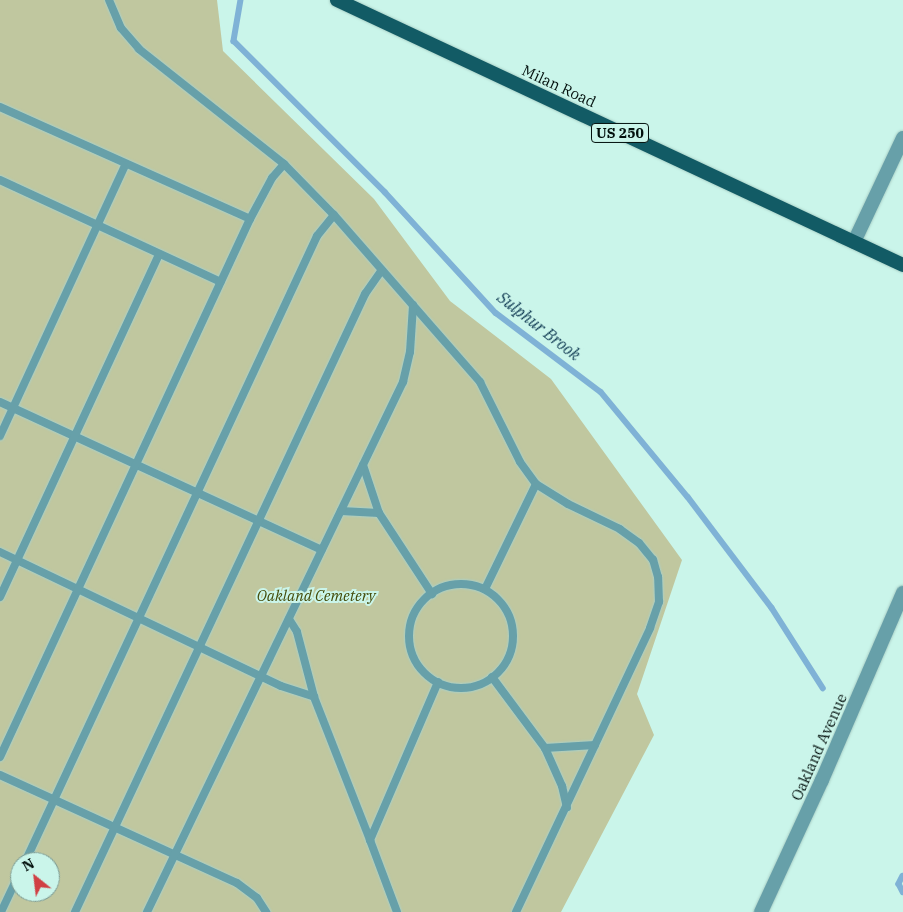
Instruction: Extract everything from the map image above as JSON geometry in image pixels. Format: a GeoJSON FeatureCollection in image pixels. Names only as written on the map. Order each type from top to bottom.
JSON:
{"type":"FeatureCollection","features":[{"type":"Feature","properties":{"kind":"main road","name":"Milan Road"},"geometry":{"type":"LineString","coordinates":[[337,0],[903,265]]}},
{"type":"Feature","properties":{"kind":"street"},"geometry":{"type":"LineString","coordinates":[[854,242],[903,138]]}},
{"type":"Feature","properties":{"kind":"street","name":"Oakland Avenue"},"geometry":{"type":"LineString","coordinates":[[761,912],[822,780],[903,593]]}},
{"type":"Feature","properties":{"kind":"lane"},"geometry":{"type":"LineString","coordinates":[[109,0],[121,28],[139,49],[284,164],[334,215],[480,382],[520,462],[536,484],[568,504],[620,529],[639,543],[653,560],[658,578],[659,602],[650,628],[516,912]]}},
{"type":"Feature","properties":{"kind":"lane"},"geometry":{"type":"LineString","coordinates":[[0,107],[125,165],[250,219]]}},
{"type":"Feature","properties":{"kind":"lane"},"geometry":{"type":"LineString","coordinates":[[0,757],[250,219],[284,164]]}},
{"type":"Feature","properties":{"kind":"lane"},"geometry":{"type":"LineString","coordinates":[[0,436],[125,165]]}},
{"type":"Feature","properties":{"kind":"lane"},"geometry":{"type":"LineString","coordinates":[[0,180],[221,282]]}},
{"type":"Feature","properties":{"kind":"lane"},"geometry":{"type":"LineString","coordinates":[[30,852],[196,493],[318,236],[334,215]]}},
{"type":"Feature","properties":{"kind":"lane"},"geometry":{"type":"LineString","coordinates":[[0,597],[159,254]]}},
{"type":"Feature","properties":{"kind":"lane"},"geometry":{"type":"LineString","coordinates":[[75,912],[198,645],[365,294],[382,270]]}},
{"type":"Feature","properties":{"kind":"lane"},"geometry":{"type":"LineString","coordinates":[[147,912],[403,382],[410,352],[413,305]]}},
{"type":"Feature","properties":{"kind":"lane"},"geometry":{"type":"LineString","coordinates":[[0,402],[322,550]]}},
{"type":"Feature","properties":{"kind":"lane"},"geometry":{"type":"LineString","coordinates":[[363,465],[379,513],[432,594]]}},
{"type":"Feature","properties":{"kind":"lane"},"geometry":{"type":"LineString","coordinates":[[484,589],[536,484]]}},
{"type":"Feature","properties":{"kind":"lane"},"geometry":{"type":"LineString","coordinates":[[341,511],[379,513]]}},
{"type":"Feature","properties":{"kind":"lane"},"geometry":{"type":"LineString","coordinates":[[0,552],[262,674],[281,686],[314,697]]}},
{"type":"Feature","properties":{"kind":"lane"},"geometry":{"type":"LineString","coordinates":[[468,584],[484,589],[504,607],[513,631],[512,648],[506,663],[492,677],[464,688],[438,682],[420,668],[412,653],[409,636],[412,619],[421,604],[432,594],[450,585],[468,584]]}},
{"type":"Feature","properties":{"kind":"lane"},"geometry":{"type":"LineString","coordinates":[[289,619],[297,632],[314,697],[397,912]]}},
{"type":"Feature","properties":{"kind":"lane"},"geometry":{"type":"LineString","coordinates":[[492,677],[544,748],[562,786],[567,807]]}},
{"type":"Feature","properties":{"kind":"lane"},"geometry":{"type":"LineString","coordinates":[[370,840],[438,682]]}},
{"type":"Feature","properties":{"kind":"lane"},"geometry":{"type":"LineString","coordinates":[[544,748],[595,745]]}},
{"type":"Feature","properties":{"kind":"lane"},"geometry":{"type":"LineString","coordinates":[[0,774],[236,883],[257,898],[266,912]]}},
{"type":"Feature","properties":{"kind":"lane"},"geometry":{"type":"LineString","coordinates":[[1,912],[10,893]]}},
{"type":"Feature","properties":{"kind":"green space","name":"Oakland Cemetery"},"geometry":{"type":"Polygon","coordinates":[[[0,0],[217,0],[223,51],[374,199],[450,301],[551,379],[682,560],[637,694],[654,735],[561,912],[0,912],[0,0]]]}},
{"type":"Feature","properties":{"kind":"waterway","name":"Sulphur Brook"},"geometry":{"type":"LineString","coordinates":[[241,0],[234,41],[385,192],[496,313],[601,392],[688,497],[772,608],[823,688]]}},
{"type":"Feature","properties":{"kind":"waterway"},"geometry":{"type":"LineString","coordinates":[[903,876],[899,884],[903,892]]}}]}
